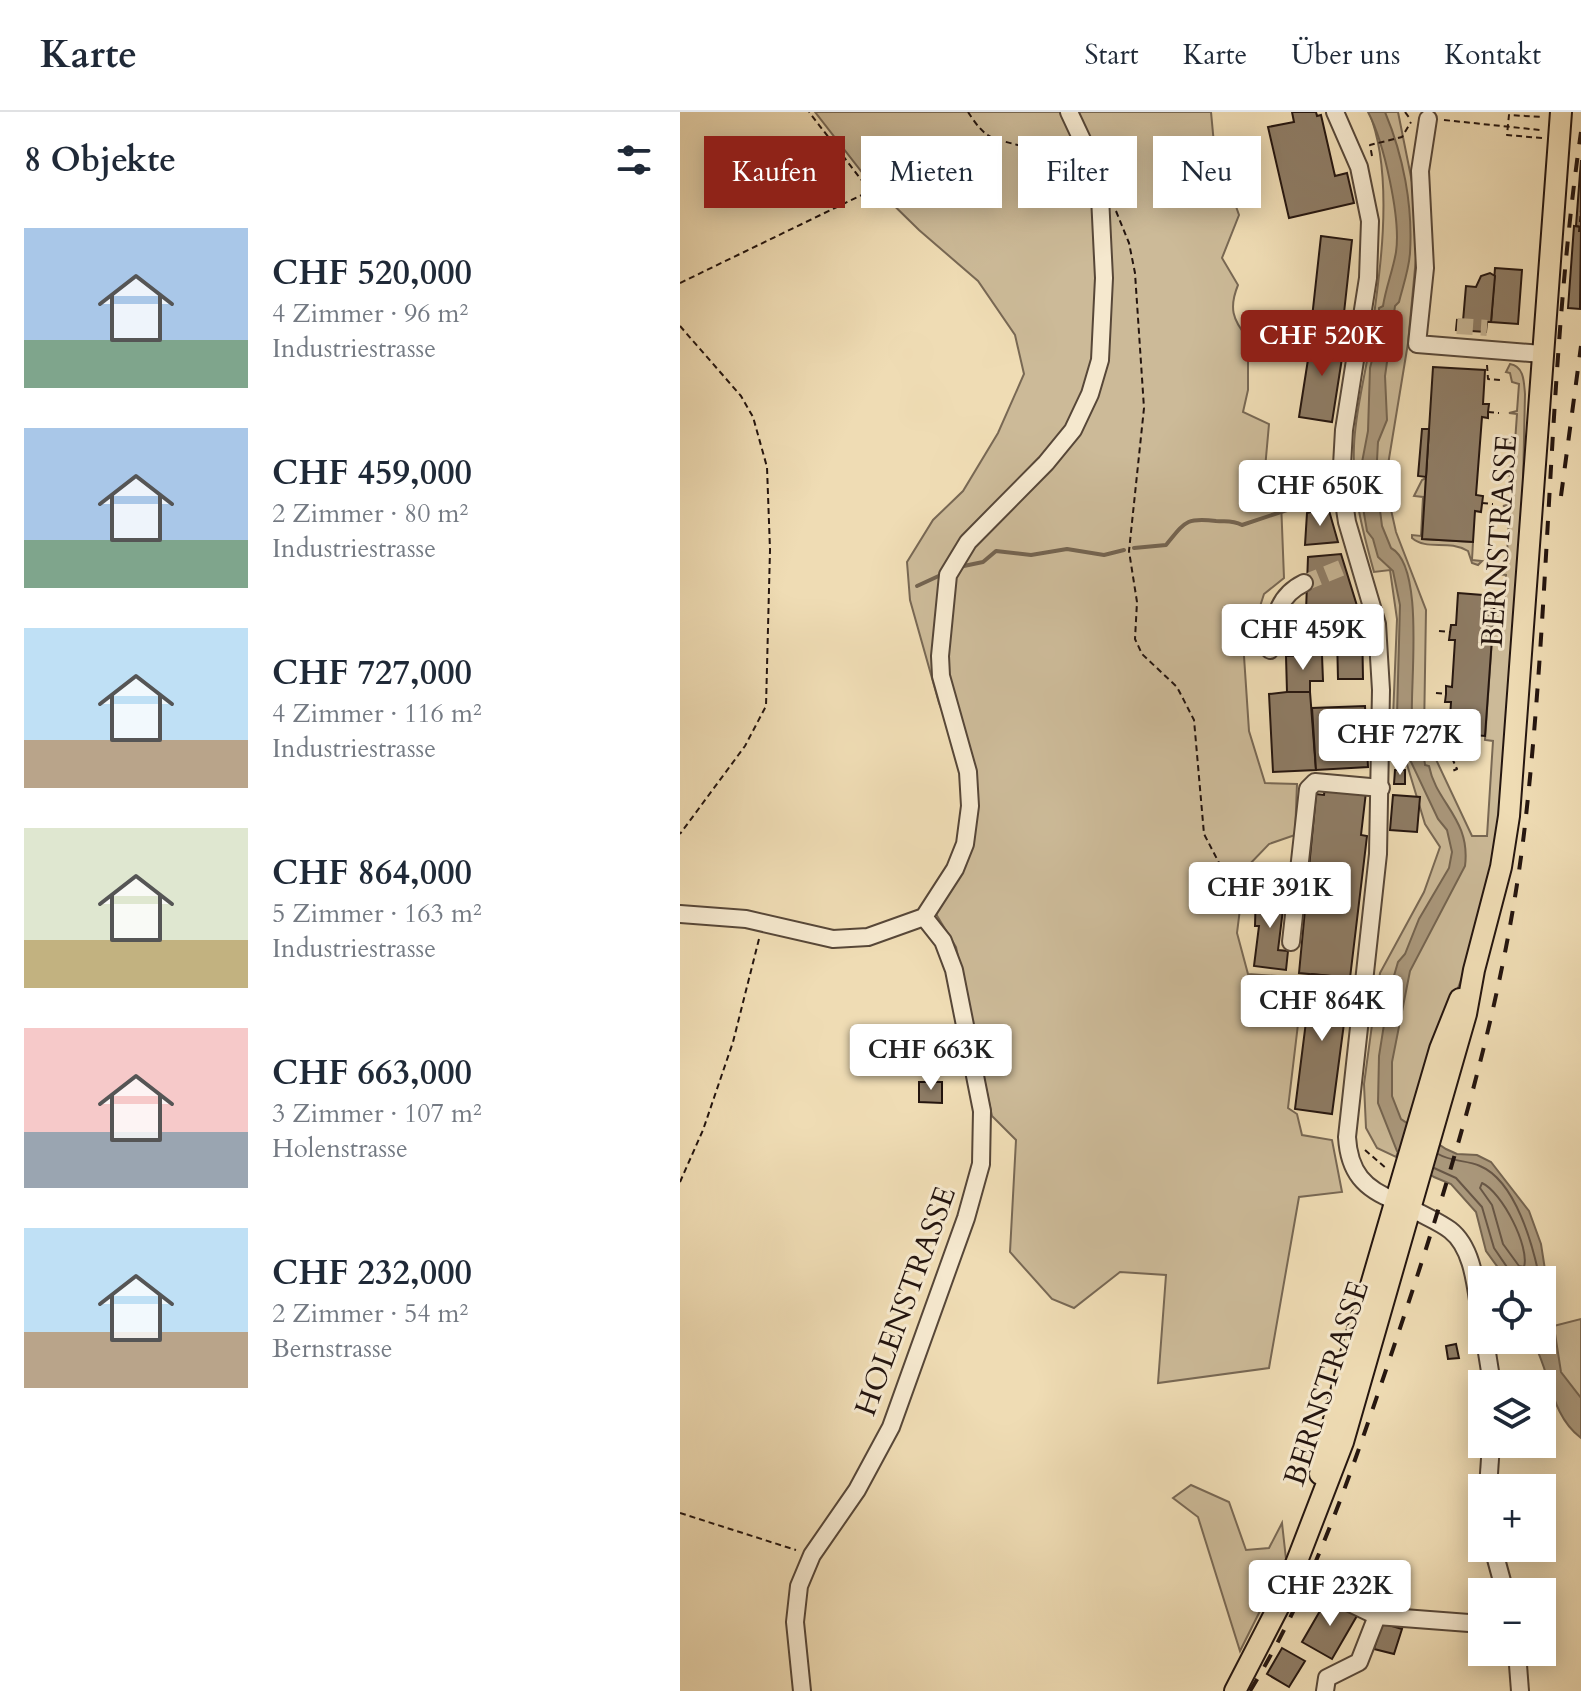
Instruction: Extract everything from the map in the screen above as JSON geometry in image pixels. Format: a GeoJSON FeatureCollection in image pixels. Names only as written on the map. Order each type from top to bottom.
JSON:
{"type":"FeatureCollection","features":[{"type":"Feature","properties":{"kind":"main road","name":"BERNSTRASSE"},"geometry":{"type":"LineString","coordinates":[[1235,1691],[1282,1600],[1328,1484],[1362,1383],[1404,1205],[1405,1170],[1427,1124],[1466,1014],[1474,970],[1496,892],[1509,816],[1542,354],[1554,115]]}},
{"type":"Feature","properties":{"kind":"street"},"geometry":{"type":"LineString","coordinates":[[1069,112],[1080,136]]}},
{"type":"Feature","properties":{"kind":"street"},"geometry":{"type":"LineString","coordinates":[[1335,112],[1359,167],[1370,221],[1368,278],[1341,457],[1343,504],[1353,564],[1373,601],[1381,650],[1378,854],[1347,1137],[1350,1161],[1361,1182],[1372,1191],[1448,1229],[1462,1244],[1470,1266]]}},
{"type":"Feature","properties":{"kind":"street"},"geometry":{"type":"LineString","coordinates":[[1420,120],[1425,268],[1417,344],[1542,354]]}},
{"type":"Feature","properties":{"kind":"street"},"geometry":{"type":"LineString","coordinates":[[680,914],[762,922],[823,938],[850,940],[876,935],[924,917],[955,869],[965,844],[970,817],[968,772],[941,676],[948,575],[968,542],[1060,447],[1079,421],[1100,360],[1103,331],[1100,208]]}},
{"type":"Feature","properties":{"kind":"street"},"geometry":{"type":"LineString","coordinates":[[1270,650],[1279,602],[1292,589],[1304,583]]}},
{"type":"Feature","properties":{"kind":"street"},"geometry":{"type":"LineString","coordinates":[[1291,942],[1308,789],[1315,782],[1381,788]]}},
{"type":"Feature","properties":{"kind":"street","name":"HOLENSTRASSE"},"geometry":{"type":"LineString","coordinates":[[802,1691],[795,1611],[799,1586],[812,1555],[857,1490],[891,1427],[966,1218],[981,1164],[982,1111],[954,970],[943,941],[924,917]]}},
{"type":"Feature","properties":{"kind":"street"},"geometry":{"type":"LineString","coordinates":[[1331,1594],[1377,1616],[1468,1623]]}},
{"type":"Feature","properties":{"kind":"street"},"geometry":{"type":"LineString","coordinates":[[1325,1691],[1327,1678],[1359,1662],[1377,1616]]}},
{"type":"Feature","properties":{"kind":"street"},"geometry":{"type":"LineString","coordinates":[[1518,1666],[1520,1691]]}},
{"type":"Feature","properties":{"kind":"path"},"geometry":{"type":"LineString","coordinates":[[680,283],[870,191],[809,112]]}},
{"type":"Feature","properties":{"kind":"path"},"geometry":{"type":"LineString","coordinates":[[968,112],[979,130],[998,142],[1018,145]]}},
{"type":"Feature","properties":{"kind":"path"},"geometry":{"type":"LineString","coordinates":[[1405,112],[1420,120],[1547,131]]}},
{"type":"Feature","properties":{"kind":"path"},"geometry":{"type":"LineString","coordinates":[[1545,140],[1507,135],[1509,115],[1554,115]]}},
{"type":"Feature","properties":{"kind":"path"},"geometry":{"type":"LineString","coordinates":[[1373,144],[1402,137]]}},
{"type":"Feature","properties":{"kind":"path"},"geometry":{"type":"LineString","coordinates":[[1115,208],[1129,243],[1135,273],[1144,392],[1129,551],[1137,602],[1135,639],[1142,654],[1177,687],[1194,720],[1204,834],[1242,907]]}},
{"type":"Feature","properties":{"kind":"path"},"geometry":{"type":"LineString","coordinates":[[1579,232],[1581,210]]}},
{"type":"Feature","properties":{"kind":"path"},"geometry":{"type":"LineString","coordinates":[[680,326],[741,396],[758,429],[768,483],[770,550],[766,706],[745,746],[680,834]]}},
{"type":"Feature","properties":{"kind":"path"},"geometry":{"type":"LineString","coordinates":[[1486,349],[1488,379],[1501,380]]}},
{"type":"Feature","properties":{"kind":"path"},"geometry":{"type":"LineString","coordinates":[[1488,412],[1499,413]]}},
{"type":"Feature","properties":{"kind":"path"},"geometry":{"type":"LineString","coordinates":[[1482,503],[1493,504]]}},
{"type":"Feature","properties":{"kind":"path"},"geometry":{"type":"LineString","coordinates":[[1439,631],[1450,632]]}},
{"type":"Feature","properties":{"kind":"path"},"geometry":{"type":"LineString","coordinates":[[1436,693],[1446,694]]}},
{"type":"Feature","properties":{"kind":"path"},"geometry":{"type":"LineString","coordinates":[[1452,758],[1457,769],[1452,771]]}},
{"type":"Feature","properties":{"kind":"path"},"geometry":{"type":"LineString","coordinates":[[680,1182],[703,1130],[733,1042],[758,950],[762,922]]}},
{"type":"Feature","properties":{"kind":"path"},"geometry":{"type":"LineString","coordinates":[[1358,1143],[1405,1170]]}},
{"type":"Feature","properties":{"kind":"path"},"geometry":{"type":"LineString","coordinates":[[680,1513],[812,1555]]}},
{"type":"Feature","properties":{"kind":"shaded area"},"geometry":{"type":"Polygon","coordinates":[[[815,112],[1211,112],[1213,136],[1153,136],[1153,208],[1237,208],[1239,215],[1222,258],[1238,285],[1234,313],[1248,338],[1248,390],[1243,412],[1269,424],[1263,491],[1281,501],[1284,578],[1264,594],[1244,656],[1249,731],[1265,783],[1297,784],[1295,835],[1269,844],[1245,869],[1237,933],[1248,974],[1276,976],[1273,996],[1301,999],[1288,1108],[1297,1114],[1302,1135],[1332,1140],[1342,1192],[1299,1197],[1269,1368],[1158,1383],[1166,1275],[1120,1272],[1074,1308],[1052,1299],[1010,1252],[1016,1140],[992,1116],[956,947],[936,914],[951,872],[968,801],[965,771],[939,703],[910,600],[907,562],[933,520],[963,491],[998,433],[1024,374],[1015,335],[978,281],[897,208],[1002,208],[1002,136],[861,136],[861,171],[845,150],[845,136],[834,136],[815,112]]]}},
{"type":"Feature","properties":{"kind":"shaded area"},"geometry":{"type":"Polygon","coordinates":[[[1369,112],[1398,112],[1412,182],[1417,247],[1408,343],[1385,483],[1396,532],[1426,610],[1424,734],[1472,836],[1487,836],[1493,741],[1485,740],[1495,596],[1505,596],[1506,575],[1496,574],[1506,571],[1508,537],[1501,536],[1508,534],[1510,507],[1503,506],[1511,504],[1513,476],[1505,475],[1513,473],[1515,445],[1507,444],[1515,442],[1517,414],[1509,413],[1517,411],[1519,384],[1512,382],[1510,373],[1506,372],[1510,364],[1521,371],[1525,394],[1522,529],[1503,790],[1494,854],[1465,969],[1396,1157],[1377,1148],[1366,1128],[1364,1084],[1374,1010],[1380,973],[1424,892],[1440,847],[1425,824],[1393,718],[1397,619],[1390,570],[1374,572],[1356,494],[1356,423],[1377,297],[1383,232],[1382,168],[1369,112]]]}},
{"type":"Feature","properties":{"kind":"shaded area"},"geometry":{"type":"Polygon","coordinates":[[[1426,478],[1423,539],[1473,542],[1472,560],[1482,561],[1478,565],[1472,563],[1468,551],[1453,546],[1424,544],[1412,538],[1412,535],[1421,536],[1423,497],[1414,496],[1426,478]]]}},
{"type":"Feature","properties":{"kind":"shaded area"},"geometry":{"type":"Polygon","coordinates":[[[1581,1319],[1581,1432],[1551,1354],[1556,1354],[1556,1325],[1581,1319]]]}},
{"type":"Feature","properties":{"kind":"shaded area"},"geometry":{"type":"Polygon","coordinates":[[[1191,1485],[1229,1502],[1246,1550],[1269,1548],[1282,1523],[1286,1559],[1240,1651],[1198,1517],[1173,1498],[1191,1485]]]}},
{"type":"Feature","properties":{"kind":"water"},"geometry":{"type":"Polygon","coordinates":[[[1368,112],[1385,112],[1402,163],[1411,235],[1408,265],[1399,302],[1395,306],[1385,376],[1387,420],[1378,442],[1376,479],[1382,526],[1391,548],[1402,559],[1412,600],[1414,729],[1425,765],[1429,766],[1438,791],[1458,823],[1465,850],[1465,866],[1410,971],[1392,1062],[1392,1096],[1401,1119],[1446,1149],[1457,1154],[1477,1155],[1491,1162],[1529,1211],[1541,1244],[1544,1266],[1497,1266],[1486,1251],[1476,1212],[1451,1184],[1434,1177],[1397,1151],[1378,1103],[1379,1056],[1389,993],[1398,962],[1449,868],[1452,852],[1447,830],[1438,819],[1404,747],[1397,716],[1400,605],[1393,571],[1378,557],[1373,539],[1367,531],[1359,478],[1368,431],[1370,368],[1379,333],[1379,308],[1383,306],[1397,238],[1390,181],[1368,112]]]}},
{"type":"Feature","properties":{"kind":"water"},"geometry":{"type":"Polygon","coordinates":[[[1556,1340],[1561,1372],[1581,1398],[1581,1438],[1570,1428],[1556,1405],[1556,1370],[1544,1370],[1539,1354],[1556,1354],[1556,1340]]]}},
{"type":"Feature","properties":{"kind":"building"},"geometry":{"type":"Polygon","coordinates":[[[1292,112],[1316,112],[1317,116],[1321,115],[1335,176],[1347,173],[1354,203],[1289,218],[1268,127],[1294,122],[1292,112]]]}},
{"type":"Feature","properties":{"kind":"building"},"geometry":{"type":"Polygon","coordinates":[[[1581,160],[1581,227],[1576,226],[1581,160]]]}},
{"type":"Feature","properties":{"kind":"building"},"geometry":{"type":"Polygon","coordinates":[[[1574,226],[1581,227],[1580,309],[1568,308],[1574,226]]]}},
{"type":"Feature","properties":{"kind":"building"},"geometry":{"type":"Polygon","coordinates":[[[1321,236],[1352,240],[1343,322],[1312,318],[1321,236]]]}},
{"type":"Feature","properties":{"kind":"building"},"geometry":{"type":"Polygon","coordinates":[[[1495,268],[1522,270],[1518,324],[1491,322],[1495,268]]]}},
{"type":"Feature","properties":{"kind":"building"},"geometry":{"type":"Polygon","coordinates":[[[1490,273],[1495,276],[1491,322],[1487,322],[1486,332],[1456,330],[1457,320],[1463,321],[1466,286],[1476,287],[1481,276],[1490,273]]]}},
{"type":"Feature","properties":{"kind":"building"},"geometry":{"type":"Polygon","coordinates":[[[1312,334],[1345,339],[1332,422],[1299,417],[1312,334]]]}},
{"type":"Feature","properties":{"kind":"building"},"geometry":{"type":"Polygon","coordinates":[[[1433,367],[1485,370],[1483,404],[1489,404],[1488,418],[1482,417],[1476,495],[1483,496],[1481,512],[1475,511],[1473,542],[1422,539],[1433,367]]]}},
{"type":"Feature","properties":{"kind":"building"},"geometry":{"type":"Polygon","coordinates":[[[1422,429],[1429,429],[1426,477],[1418,476],[1422,429]]]}},
{"type":"Feature","properties":{"kind":"building"},"geometry":{"type":"Polygon","coordinates":[[[1328,507],[1338,542],[1305,545],[1307,513],[1328,507]]]}},
{"type":"Feature","properties":{"kind":"building"},"geometry":{"type":"Polygon","coordinates":[[[1341,554],[1362,622],[1363,679],[1338,679],[1337,636],[1307,637],[1308,655],[1286,656],[1284,611],[1306,611],[1308,557],[1341,554]]]}},
{"type":"Feature","properties":{"kind":"building"},"geometry":{"type":"Polygon","coordinates":[[[1458,593],[1495,596],[1485,736],[1449,733],[1451,702],[1445,702],[1446,686],[1452,687],[1455,640],[1449,640],[1451,625],[1456,625],[1458,593]]]}},
{"type":"Feature","properties":{"kind":"building"},"geometry":{"type":"Polygon","coordinates":[[[1322,655],[1323,681],[1310,681],[1310,692],[1287,692],[1286,656],[1322,655]]]}},
{"type":"Feature","properties":{"kind":"building"},"geometry":{"type":"Polygon","coordinates":[[[1310,692],[1316,770],[1273,772],[1269,694],[1310,692]]]}},
{"type":"Feature","properties":{"kind":"building"},"geometry":{"type":"Polygon","coordinates":[[[1365,706],[1368,767],[1316,770],[1312,708],[1365,706]]]}},
{"type":"Feature","properties":{"kind":"building"},"geometry":{"type":"Polygon","coordinates":[[[1456,734],[1477,735],[1476,744],[1455,742],[1456,734]]]}},
{"type":"Feature","properties":{"kind":"building"},"geometry":{"type":"Polygon","coordinates":[[[1395,770],[1405,770],[1405,784],[1394,784],[1395,770]]]}},
{"type":"Feature","properties":{"kind":"building"},"geometry":{"type":"Polygon","coordinates":[[[1325,788],[1366,792],[1361,835],[1367,836],[1350,978],[1299,973],[1316,794],[1324,795],[1325,788]]]}},
{"type":"Feature","properties":{"kind":"building"},"geometry":{"type":"Polygon","coordinates":[[[1393,795],[1420,797],[1417,832],[1390,830],[1393,795]]]}},
{"type":"Feature","properties":{"kind":"building"},"geometry":{"type":"Polygon","coordinates":[[[1256,889],[1285,893],[1278,950],[1288,951],[1286,970],[1254,966],[1259,926],[1255,926],[1256,889]]]}},
{"type":"Feature","properties":{"kind":"building"},"geometry":{"type":"Polygon","coordinates":[[[1312,974],[1350,978],[1332,1114],[1295,1109],[1312,974]]]}},
{"type":"Feature","properties":{"kind":"building"},"geometry":{"type":"Polygon","coordinates":[[[939,1025],[947,1025],[947,1040],[898,1038],[898,1029],[939,1028],[939,1025]]]}},
{"type":"Feature","properties":{"kind":"building"},"geometry":{"type":"Polygon","coordinates":[[[919,1082],[942,1082],[942,1103],[919,1102],[919,1082]]]}},
{"type":"Feature","properties":{"kind":"building"},"geometry":{"type":"Polygon","coordinates":[[[1456,1344],[1459,1358],[1448,1359],[1446,1346],[1456,1344]]]}},
{"type":"Feature","properties":{"kind":"building"},"geometry":{"type":"Polygon","coordinates":[[[1328,1597],[1358,1614],[1332,1659],[1302,1642],[1328,1597]]]}},
{"type":"Feature","properties":{"kind":"building"},"geometry":{"type":"Polygon","coordinates":[[[1382,1623],[1402,1629],[1394,1654],[1374,1649],[1382,1623]]]}},
{"type":"Feature","properties":{"kind":"building"},"geometry":{"type":"Polygon","coordinates":[[[1282,1648],[1305,1661],[1289,1687],[1267,1674],[1282,1648]]]}},
{"type":"Feature","properties":{"kind":"waterway"},"geometry":{"type":"LineString","coordinates":[[1134,548],[1166,545],[1182,526],[1192,521],[1235,522],[1242,525],[1290,509]]}},
{"type":"Feature","properties":{"kind":"waterway"},"geometry":{"type":"LineString","coordinates":[[959,567],[983,562],[996,551],[1031,555],[1067,549],[1104,555],[1124,550]]}},
{"type":"Feature","properties":{"kind":"waterway"},"geometry":{"type":"LineString","coordinates":[[917,586],[943,574]]}},
{"type":"Feature","properties":{"kind":"tunnel"},"geometry":{"type":"LineString","coordinates":[[1457,326],[1487,328]]}},
{"type":"Feature","properties":{"kind":"tunnel"},"geometry":{"type":"LineString","coordinates":[[1304,583],[1346,566]]}},
{"type":"Feature","properties":{"kind":"railway"},"geometry":{"type":"LineString","coordinates":[[1250,1691],[1311,1573],[1359,1448],[1452,1165],[1503,962],[1516,894],[1534,739],[1562,305],[1581,132]]}},
{"type":"Feature","properties":{"kind":"railway"},"geometry":{"type":"LineString","coordinates":[[1561,496],[1581,346]]}}]}
